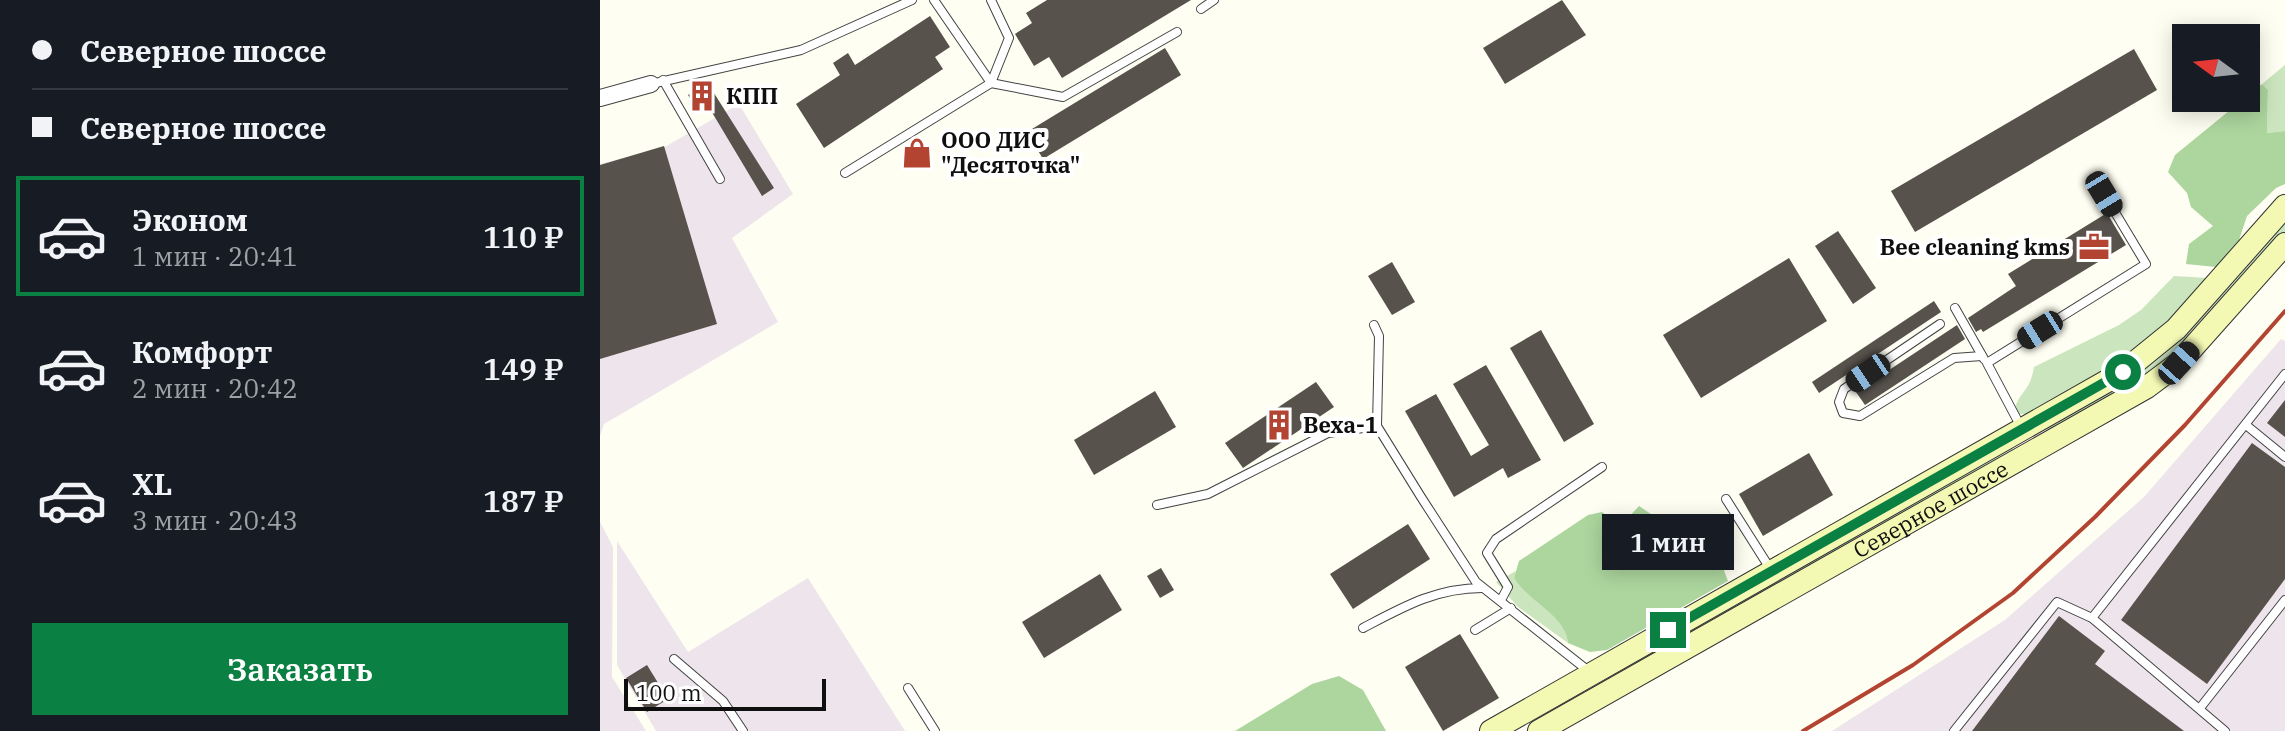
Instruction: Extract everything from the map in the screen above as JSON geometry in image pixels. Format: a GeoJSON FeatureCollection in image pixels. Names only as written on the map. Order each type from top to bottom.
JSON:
{"type":"FeatureCollection","features":[{"type":"Feature","properties":{"kind":"main road","name":"Северное шоссе"},"geometry":{"type":"LineString","coordinates":[[1491,731],[2123,372],[2151,352],[2285,206]]}},
{"type":"Feature","properties":{"kind":"main road","name":"Северное шоссе"},"geometry":{"type":"LineString","coordinates":[[1539,731],[2147,387],[2179,363],[2285,244]]}},
{"type":"Feature","properties":{"kind":"main road"},"geometry":{"type":"LineString","coordinates":[[2021,428],[2033,449]]}},
{"type":"Feature","properties":{"kind":"main road"},"geometry":{"type":"LineString","coordinates":[[1591,674],[1603,694]]}},
{"type":"Feature","properties":{"kind":"street"},"geometry":{"type":"LineString","coordinates":[[600,98],[657,82]]}},
{"type":"Feature","properties":{"kind":"lane"},"geometry":{"type":"LineString","coordinates":[[720,179],[657,82],[801,50],[912,0]]}},
{"type":"Feature","properties":{"kind":"lane"},"geometry":{"type":"LineString","coordinates":[[934,0],[991,83],[1063,97],[1177,32]]}},
{"type":"Feature","properties":{"kind":"lane"},"geometry":{"type":"LineString","coordinates":[[845,173],[991,83],[1009,38],[991,0]]}},
{"type":"Feature","properties":{"kind":"lane"},"geometry":{"type":"LineString","coordinates":[[1201,9],[1214,0]]}},
{"type":"Feature","properties":{"kind":"lane"},"geometry":{"type":"LineString","coordinates":[[1940,324],[1844,389],[1839,402],[1843,413],[1860,416],[1954,358],[1984,360],[2146,264],[2104,194]]}},
{"type":"Feature","properties":{"kind":"lane"},"geometry":{"type":"LineString","coordinates":[[1955,308],[2021,428]]}},
{"type":"Feature","properties":{"kind":"lane"},"geometry":{"type":"LineString","coordinates":[[1374,325],[1379,336],[1377,426],[1476,582],[1591,674]]}},
{"type":"Feature","properties":{"kind":"lane"},"geometry":{"type":"LineString","coordinates":[[2092,618],[2285,374]]}},
{"type":"Feature","properties":{"kind":"lane"},"geometry":{"type":"LineString","coordinates":[[2246,425],[2285,457]]}},
{"type":"Feature","properties":{"kind":"lane"},"geometry":{"type":"LineString","coordinates":[[1157,505],[1208,494],[1328,433],[1377,426]]}},
{"type":"Feature","properties":{"kind":"lane"},"geometry":{"type":"LineString","coordinates":[[1501,600],[1508,587],[1495,572],[1487,553],[1496,539],[1602,467]]}},
{"type":"Feature","properties":{"kind":"lane"},"geometry":{"type":"LineString","coordinates":[[1726,499],[1771,571]]}},
{"type":"Feature","properties":{"kind":"lane"},"geometry":{"type":"LineString","coordinates":[[1363,628],[1423,596],[1462,588],[1484,588]]}},
{"type":"Feature","properties":{"kind":"lane"},"geometry":{"type":"LineString","coordinates":[[2200,708],[2285,600]]}},
{"type":"Feature","properties":{"kind":"lane"},"geometry":{"type":"LineString","coordinates":[[1954,731],[2057,602],[2092,618],[2225,731]]}},
{"type":"Feature","properties":{"kind":"lane"},"geometry":{"type":"LineString","coordinates":[[1475,630],[1511,608]]}},
{"type":"Feature","properties":{"kind":"lane"},"geometry":{"type":"LineString","coordinates":[[674,659],[723,701],[743,731]]}},
{"type":"Feature","properties":{"kind":"lane"},"geometry":{"type":"LineString","coordinates":[[908,688],[935,731]]}},
{"type":"Feature","properties":{"kind":"shaded area"},"geometry":{"type":"Polygon","coordinates":[[[739,104],[793,194],[732,238],[778,322],[604,424],[600,436],[600,164],[663,148],[739,104]]]}},
{"type":"Feature","properties":{"kind":"shaded area"},"geometry":{"type":"Polygon","coordinates":[[[2281,339],[2285,341],[2285,731],[1832,731],[2005,620],[2144,497],[2281,339]]]}},
{"type":"Feature","properties":{"kind":"shaded area"},"geometry":{"type":"Polygon","coordinates":[[[600,522],[613,547],[612,677],[646,731],[600,731],[600,522]]]}},
{"type":"Feature","properties":{"kind":"shaded area"},"geometry":{"type":"Polygon","coordinates":[[[617,541],[688,652],[808,578],[905,731],[656,731],[617,665],[617,541]]]}},
{"type":"Feature","properties":{"kind":"green space"},"geometry":{"type":"Polygon","coordinates":[[[2285,65],[2285,131],[2267,133],[2268,90],[2262,84],[2285,65]]]}},
{"type":"Feature","properties":{"kind":"green space"},"geometry":{"type":"Polygon","coordinates":[[[2260,86],[2268,90],[2267,133],[2285,131],[2285,184],[2276,188],[2247,216],[2239,240],[2216,267],[2186,264],[2189,244],[2213,226],[2191,207],[2187,193],[2168,172],[2175,155],[2228,112],[2260,112],[2260,86]]]}},
{"type":"Feature","properties":{"kind":"green space"},"geometry":{"type":"Polygon","coordinates":[[[2285,218],[2285,232],[2176,355],[2155,371],[2049,430],[2044,429],[2164,354],[2285,218]]]}},
{"type":"Feature","properties":{"kind":"green space"},"geometry":{"type":"Polygon","coordinates":[[[2174,276],[2209,278],[2130,360],[2031,414],[2019,414],[2015,408],[2030,382],[2034,367],[2119,325],[2141,310],[2174,276]]]}},
{"type":"Feature","properties":{"kind":"green space"},"geometry":{"type":"Polygon","coordinates":[[[2014,446],[2011,452],[1610,679],[1606,677],[2014,446]]]}},
{"type":"Feature","properties":{"kind":"green space"},"geometry":{"type":"Polygon","coordinates":[[[1639,506],[1720,560],[1728,581],[1607,650],[1590,652],[1568,643],[1560,624],[1514,578],[1519,561],[1588,515],[1602,512],[1615,522],[1628,518],[1639,506]]]}},
{"type":"Feature","properties":{"kind":"green space"},"geometry":{"type":"Polygon","coordinates":[[[1516,571],[1514,578],[1520,587],[1560,624],[1568,643],[1518,607],[1496,582],[1516,571]]]}},
{"type":"Feature","properties":{"kind":"green space"},"geometry":{"type":"Polygon","coordinates":[[[1339,676],[1363,690],[1386,731],[1235,731],[1312,684],[1339,676]]]}},
{"type":"Feature","properties":{"kind":"building"},"geometry":{"type":"Polygon","coordinates":[[[1047,0],[1191,0],[1062,78],[1049,57],[1034,66],[1015,34],[1032,23],[1026,13],[1047,0]]]}},
{"type":"Feature","properties":{"kind":"building"},"geometry":{"type":"Polygon","coordinates":[[[1562,0],[1586,35],[1505,84],[1483,48],[1562,0]]]}},
{"type":"Feature","properties":{"kind":"building"},"geometry":{"type":"Polygon","coordinates":[[[930,16],[950,47],[935,57],[943,69],[824,148],[796,104],[840,75],[833,63],[848,53],[855,65],[930,16]]]}},
{"type":"Feature","properties":{"kind":"building"},"geometry":{"type":"Polygon","coordinates":[[[1165,48],[1181,75],[1043,159],[1027,132],[1165,48]]]}},
{"type":"Feature","properties":{"kind":"building"},"geometry":{"type":"Polygon","coordinates":[[[2134,49],[2157,90],[1915,232],[1891,191],[2134,49]]]}},
{"type":"Feature","properties":{"kind":"building"},"geometry":{"type":"Polygon","coordinates":[[[707,82],[774,188],[762,196],[707,104],[697,110],[688,95],[707,82]]]}},
{"type":"Feature","properties":{"kind":"building"},"geometry":{"type":"Polygon","coordinates":[[[664,146],[717,324],[600,359],[600,165],[664,146]]]}},
{"type":"Feature","properties":{"kind":"building"},"geometry":{"type":"Polygon","coordinates":[[[2107,213],[2126,245],[1983,332],[1981,329],[1976,332],[1968,318],[2016,286],[2008,274],[2107,213]]]}},
{"type":"Feature","properties":{"kind":"building"},"geometry":{"type":"Polygon","coordinates":[[[1838,231],[1876,288],[1853,304],[1815,246],[1838,231]]]}},
{"type":"Feature","properties":{"kind":"building"},"geometry":{"type":"Polygon","coordinates":[[[1789,258],[1827,321],[1701,398],[1663,335],[1789,258]]]}},
{"type":"Feature","properties":{"kind":"building"},"geometry":{"type":"Polygon","coordinates":[[[1392,262],[1415,302],[1392,315],[1368,276],[1392,262]]]}},
{"type":"Feature","properties":{"kind":"building"},"geometry":{"type":"Polygon","coordinates":[[[1934,301],[1941,312],[1819,393],[1812,382],[1934,301]]]}},
{"type":"Feature","properties":{"kind":"building"},"geometry":{"type":"Polygon","coordinates":[[[1957,325],[1965,339],[1865,405],[1856,392],[1957,325]]]}},
{"type":"Feature","properties":{"kind":"building"},"geometry":{"type":"Polygon","coordinates":[[[1541,330],[1594,424],[1564,442],[1510,348],[1541,330]]]}},
{"type":"Feature","properties":{"kind":"building"},"geometry":{"type":"Polygon","coordinates":[[[1486,365],[1541,460],[1508,478],[1503,468],[1454,497],[1405,411],[1436,394],[1471,456],[1489,445],[1453,384],[1486,365]]]}},
{"type":"Feature","properties":{"kind":"building","name":"Веха-1"},"geometry":{"type":"Polygon","coordinates":[[[1316,382],[1334,407],[1243,468],[1225,443],[1316,382]]]}},
{"type":"Feature","properties":{"kind":"building"},"geometry":{"type":"Polygon","coordinates":[[[1155,391],[1176,427],[1094,475],[1074,440],[1155,391]]]}},
{"type":"Feature","properties":{"kind":"building"},"geometry":{"type":"Polygon","coordinates":[[[2285,400],[2285,437],[2267,423],[2285,400]]]}},
{"type":"Feature","properties":{"kind":"building"},"geometry":{"type":"Polygon","coordinates":[[[2252,443],[2285,467],[2285,579],[2207,684],[2121,620],[2252,443]]]}},
{"type":"Feature","properties":{"kind":"building"},"geometry":{"type":"Polygon","coordinates":[[[1809,453],[1833,495],[1763,536],[1739,494],[1809,453]]]}},
{"type":"Feature","properties":{"kind":"building"},"geometry":{"type":"Polygon","coordinates":[[[1408,524],[1430,559],[1353,609],[1330,574],[1408,524]]]}},
{"type":"Feature","properties":{"kind":"building"},"geometry":{"type":"Polygon","coordinates":[[[1161,568],[1174,590],[1160,598],[1147,576],[1161,568]]]}},
{"type":"Feature","properties":{"kind":"building"},"geometry":{"type":"Polygon","coordinates":[[[1100,574],[1122,610],[1044,658],[1022,622],[1100,574]]]}},
{"type":"Feature","properties":{"kind":"building"},"geometry":{"type":"Polygon","coordinates":[[[2059,616],[2105,651],[2095,664],[2184,731],[1972,731],[2059,616]]]}},
{"type":"Feature","properties":{"kind":"building"},"geometry":{"type":"Polygon","coordinates":[[[1460,634],[1499,698],[1443,731],[1405,667],[1460,634]]]}},
{"type":"Feature","properties":{"kind":"building"},"geometry":{"type":"Polygon","coordinates":[[[647,665],[668,699],[647,712],[626,678],[647,665]]]}},
{"type":"Feature","properties":{"kind":"railway"},"geometry":{"type":"LineString","coordinates":[[1803,731],[1913,665],[2013,593],[2095,517],[2185,425],[2285,311]]}},
{"type":"Feature","properties":{"kind":"place","name":"КПП"},"geometry":{"type":"Point","coordinates":[702,96]}},
{"type":"Feature","properties":{"kind":"place","name":"ООО ДИС \"Десяточка\""},"geometry":{"type":"Point","coordinates":[917,153]}},
{"type":"Feature","properties":{"kind":"place","name":"Bee cleaning kms"},"geometry":{"type":"Point","coordinates":[2094,247]}},
{"type":"Feature","properties":{"kind":"place","name":"Веха-1"},"geometry":{"type":"Point","coordinates":[1279,425]}},
{"type":"Feature","properties":{"kind":"route"},"geometry":{"type":"LineString","coordinates":[[1668,630],[2123,372]]}}]}
